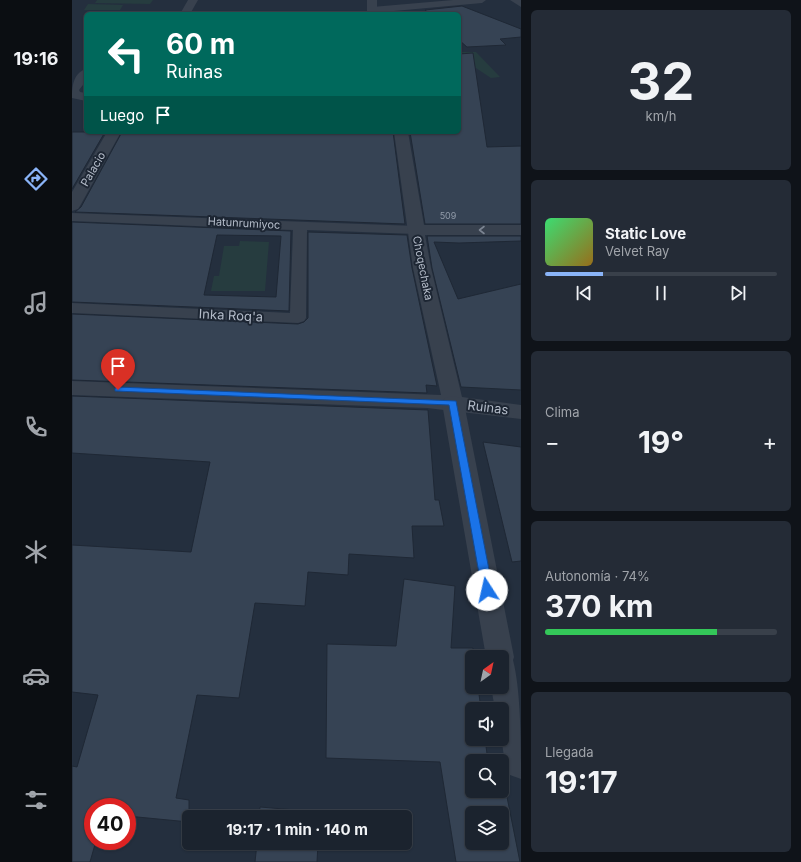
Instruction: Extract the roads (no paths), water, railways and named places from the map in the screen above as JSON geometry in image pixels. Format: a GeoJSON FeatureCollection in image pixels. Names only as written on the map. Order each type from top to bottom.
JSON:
{"type":"FeatureCollection","features":[{"type":"Feature","properties":{"kind":"street"},"geometry":{"type":"LineString","coordinates":[[186,12],[193,0]]}},
{"type":"Feature","properties":{"kind":"street"},"geometry":{"type":"LineString","coordinates":[[372,8],[482,0]]}},
{"type":"Feature","properties":{"kind":"street"},"geometry":{"type":"LineString","coordinates":[[514,0],[521,4]]}},
{"type":"Feature","properties":{"kind":"street"},"geometry":{"type":"LineString","coordinates":[[72,70],[84,72]]}},
{"type":"Feature","properties":{"kind":"street"},"geometry":{"type":"LineString","coordinates":[[84,75],[73,90],[74,94],[84,96]]}},
{"type":"Feature","properties":{"kind":"street","name":"Palacio"},"geometry":{"type":"LineString","coordinates":[[72,206],[113,134]]}},
{"type":"Feature","properties":{"kind":"street","name":"Choqechaka"},"geometry":{"type":"LineString","coordinates":[[401,134],[422,268],[453,403],[499,650]]}},
{"type":"Feature","properties":{"kind":"street","name":"Hatunrumiyoc"},"geometry":{"type":"LineString","coordinates":[[72,216],[416,230]]}},
{"type":"Feature","properties":{"kind":"street","name":"Inka Roq'a"},"geometry":{"type":"LineString","coordinates":[[72,308],[298,318],[300,226]]}},
{"type":"Feature","properties":{"kind":"street"},"geometry":{"type":"LineString","coordinates":[[416,230],[521,230]]}},
{"type":"Feature","properties":{"kind":"street","name":"Ruinas"},"geometry":{"type":"LineString","coordinates":[[72,388],[302,395],[453,403],[521,412]]}},
{"type":"Feature","properties":{"kind":"street"},"geometry":{"type":"LineString","coordinates":[[507,694],[521,764]]}}]}
